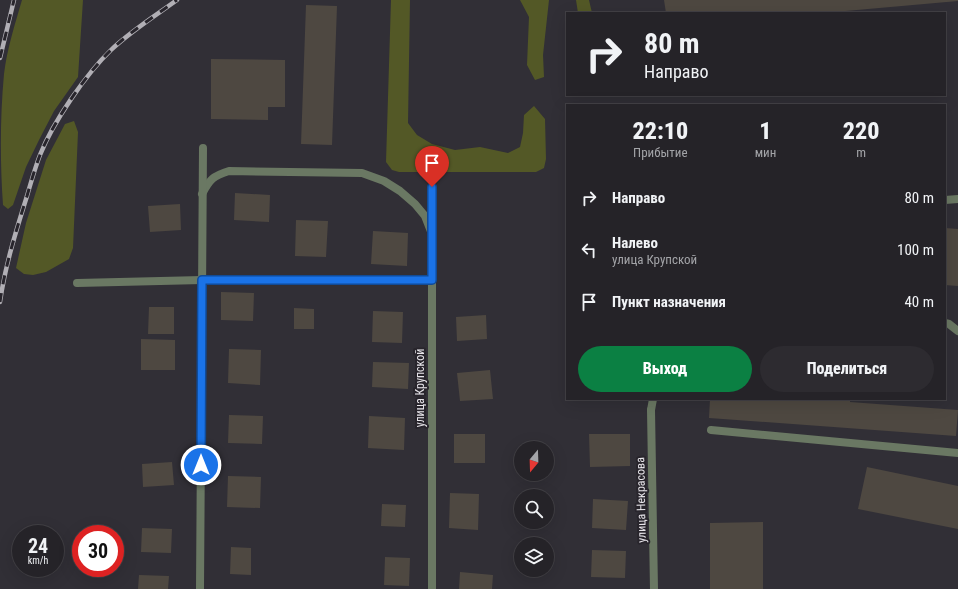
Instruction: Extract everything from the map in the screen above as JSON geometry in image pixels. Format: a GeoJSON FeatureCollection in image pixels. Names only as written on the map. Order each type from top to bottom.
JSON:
{"type":"FeatureCollection","features":[{"type":"Feature","properties":{"kind":"street"},"geometry":{"type":"LineString","coordinates":[[200,589],[203,148]]}},
{"type":"Feature","properties":{"kind":"street"},"geometry":{"type":"LineString","coordinates":[[202,194],[209,182],[217,175],[229,171],[362,173],[384,181],[400,191],[415,204],[425,216],[432,235]]}},
{"type":"Feature","properties":{"kind":"street","name":"улица Крупской"},"geometry":{"type":"LineString","coordinates":[[432,187],[432,589]]}},
{"type":"Feature","properties":{"kind":"street"},"geometry":{"type":"LineString","coordinates":[[946,200],[958,200]]}},
{"type":"Feature","properties":{"kind":"street"},"geometry":{"type":"LineString","coordinates":[[77,283],[202,280],[432,280]]}},
{"type":"Feature","properties":{"kind":"street"},"geometry":{"type":"LineString","coordinates":[[946,323],[958,331]]}},
{"type":"Feature","properties":{"kind":"street","name":"улица Некрасова"},"geometry":{"type":"LineString","coordinates":[[653,400],[651,410],[654,589]]}},
{"type":"Feature","properties":{"kind":"street"},"geometry":{"type":"LineString","coordinates":[[711,430],[958,453]]}},
{"type":"Feature","properties":{"kind":"green space"},"geometry":{"type":"Polygon","coordinates":[[[22,0],[83,0],[78,77],[54,111],[26,167],[13,205],[8,209],[3,205],[1,156],[4,74],[7,55],[22,0]]]}},
{"type":"Feature","properties":{"kind":"green space"},"geometry":{"type":"Polygon","coordinates":[[[391,0],[410,0],[408,123],[417,135],[432,144],[455,150],[480,147],[508,153],[520,147],[523,133],[524,115],[534,106],[545,119],[546,159],[544,168],[536,172],[399,172],[392,170],[386,162],[391,0]]]}},
{"type":"Feature","properties":{"kind":"green space"},"geometry":{"type":"Polygon","coordinates":[[[520,0],[549,0],[543,55],[544,77],[535,80],[527,65],[529,17],[520,0]]]}},
{"type":"Feature","properties":{"kind":"green space"},"geometry":{"type":"Polygon","coordinates":[[[576,0],[589,0],[592,12],[578,12],[576,0]]]}},
{"type":"Feature","properties":{"kind":"green space"},"geometry":{"type":"Polygon","coordinates":[[[74,121],[78,132],[73,248],[69,259],[46,272],[33,275],[24,274],[16,268],[26,223],[46,160],[65,124],[74,121]]]}},
{"type":"Feature","properties":{"kind":"building"},"geometry":{"type":"Polygon","coordinates":[[[664,0],[958,0],[834,12],[666,12],[664,0]]]}},
{"type":"Feature","properties":{"kind":"building"},"geometry":{"type":"Polygon","coordinates":[[[306,5],[337,6],[332,145],[301,144],[306,5]]]}},
{"type":"Feature","properties":{"kind":"building"},"geometry":{"type":"Polygon","coordinates":[[[211,59],[285,60],[285,107],[268,107],[268,120],[211,119],[211,59]]]}},
{"type":"Feature","properties":{"kind":"building"},"geometry":{"type":"Polygon","coordinates":[[[235,193],[270,195],[269,222],[234,220],[235,193]]]}},
{"type":"Feature","properties":{"kind":"building"},"geometry":{"type":"Polygon","coordinates":[[[180,204],[181,230],[150,232],[148,206],[180,204]]]}},
{"type":"Feature","properties":{"kind":"building"},"geometry":{"type":"Polygon","coordinates":[[[296,220],[328,221],[326,257],[295,256],[296,220]]]}},
{"type":"Feature","properties":{"kind":"building"},"geometry":{"type":"Polygon","coordinates":[[[946,228],[958,229],[958,286],[946,285],[946,228]]]}},
{"type":"Feature","properties":{"kind":"building"},"geometry":{"type":"Polygon","coordinates":[[[373,231],[408,233],[407,266],[371,264],[373,231]]]}},
{"type":"Feature","properties":{"kind":"building"},"geometry":{"type":"Polygon","coordinates":[[[221,292],[254,293],[253,321],[221,320],[221,292]]]}},
{"type":"Feature","properties":{"kind":"building"},"geometry":{"type":"Polygon","coordinates":[[[149,307],[174,307],[174,334],[148,334],[149,307]]]}},
{"type":"Feature","properties":{"kind":"building"},"geometry":{"type":"Polygon","coordinates":[[[294,308],[314,309],[314,329],[294,329],[294,308]]]}},
{"type":"Feature","properties":{"kind":"building"},"geometry":{"type":"Polygon","coordinates":[[[373,311],[403,312],[402,343],[372,342],[373,311]]]}},
{"type":"Feature","properties":{"kind":"building"},"geometry":{"type":"Polygon","coordinates":[[[486,315],[487,339],[457,341],[456,317],[486,315]]]}},
{"type":"Feature","properties":{"kind":"building"},"geometry":{"type":"Polygon","coordinates":[[[141,339],[175,340],[175,370],[141,370],[141,339]]]}},
{"type":"Feature","properties":{"kind":"building"},"geometry":{"type":"Polygon","coordinates":[[[229,349],[261,350],[260,385],[228,383],[229,349]]]}},
{"type":"Feature","properties":{"kind":"building"},"geometry":{"type":"Polygon","coordinates":[[[373,362],[409,363],[408,389],[372,387],[373,362]]]}},
{"type":"Feature","properties":{"kind":"building"},"geometry":{"type":"Polygon","coordinates":[[[490,370],[493,399],[460,401],[457,373],[490,370]]]}},
{"type":"Feature","properties":{"kind":"building"},"geometry":{"type":"Polygon","coordinates":[[[710,400],[850,400],[850,402],[958,410],[956,436],[709,418],[710,400]]]}},
{"type":"Feature","properties":{"kind":"building"},"geometry":{"type":"Polygon","coordinates":[[[229,415],[263,416],[262,444],[228,443],[229,415]]]}},
{"type":"Feature","properties":{"kind":"building"},"geometry":{"type":"Polygon","coordinates":[[[369,416],[405,418],[404,450],[368,448],[369,416]]]}},
{"type":"Feature","properties":{"kind":"building"},"geometry":{"type":"Polygon","coordinates":[[[454,434],[485,434],[485,463],[454,463],[454,434]]]}},
{"type":"Feature","properties":{"kind":"building"},"geometry":{"type":"Polygon","coordinates":[[[589,434],[630,434],[630,466],[590,467],[589,434]]]}},
{"type":"Feature","properties":{"kind":"building"},"geometry":{"type":"Polygon","coordinates":[[[172,462],[174,485],[143,487],[142,464],[172,462]]]}},
{"type":"Feature","properties":{"kind":"building"},"geometry":{"type":"Polygon","coordinates":[[[867,467],[958,486],[958,529],[858,509],[867,467]]]}},
{"type":"Feature","properties":{"kind":"building"},"geometry":{"type":"Polygon","coordinates":[[[228,476],[261,477],[260,508],[227,507],[228,476]]]}},
{"type":"Feature","properties":{"kind":"building"},"geometry":{"type":"Polygon","coordinates":[[[450,493],[479,494],[478,530],[449,528],[450,493]]]}},
{"type":"Feature","properties":{"kind":"building"},"geometry":{"type":"Polygon","coordinates":[[[593,499],[628,501],[626,530],[592,528],[593,499]]]}},
{"type":"Feature","properties":{"kind":"building"},"geometry":{"type":"Polygon","coordinates":[[[382,504],[406,505],[405,527],[381,526],[382,504]]]}},
{"type":"Feature","properties":{"kind":"building"},"geometry":{"type":"Polygon","coordinates":[[[763,522],[763,589],[710,589],[710,523],[763,522]]]}},
{"type":"Feature","properties":{"kind":"building"},"geometry":{"type":"Polygon","coordinates":[[[142,528],[172,529],[171,553],[141,552],[142,528]]]}},
{"type":"Feature","properties":{"kind":"building"},"geometry":{"type":"Polygon","coordinates":[[[231,547],[251,548],[251,575],[230,574],[231,547]]]}},
{"type":"Feature","properties":{"kind":"building"},"geometry":{"type":"Polygon","coordinates":[[[592,550],[626,551],[625,578],[591,577],[592,550]]]}},
{"type":"Feature","properties":{"kind":"building"},"geometry":{"type":"Polygon","coordinates":[[[385,557],[410,558],[409,586],[384,585],[385,557]]]}},
{"type":"Feature","properties":{"kind":"building"},"geometry":{"type":"Polygon","coordinates":[[[460,572],[493,575],[492,589],[459,589],[460,572]]]}},
{"type":"Feature","properties":{"kind":"building"},"geometry":{"type":"Polygon","coordinates":[[[139,575],[169,576],[168,589],[138,589],[139,575]]]}},
{"type":"Feature","properties":{"kind":"railway"},"geometry":{"type":"LineString","coordinates":[[0,58],[14,0]]}},
{"type":"Feature","properties":{"kind":"railway"},"geometry":{"type":"LineString","coordinates":[[0,302],[11,249],[33,175],[40,155],[53,128],[71,99],[101,60],[135,30],[177,0]]}},
{"type":"Feature","properties":{"kind":"route"},"geometry":{"type":"LineString","coordinates":[[201,465],[202,280],[432,280],[432,187]]}}]}
